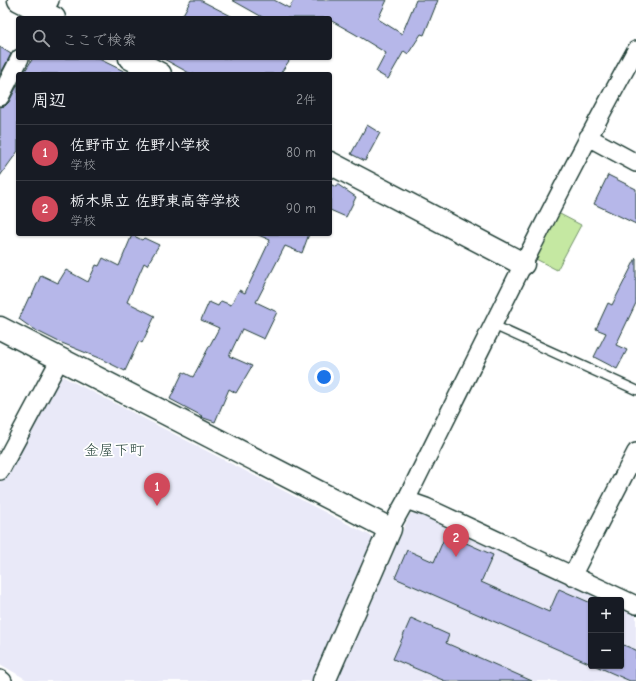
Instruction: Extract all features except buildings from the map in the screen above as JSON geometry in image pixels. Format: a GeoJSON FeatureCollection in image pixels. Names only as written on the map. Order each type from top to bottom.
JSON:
{"type":"FeatureCollection","features":[{"type":"Feature","properties":{"kind":"street"},"geometry":{"type":"LineString","coordinates":[[19,0],[47,12]]}},
{"type":"Feature","properties":{"kind":"street"},"geometry":{"type":"LineString","coordinates":[[324,681],[390,529],[406,500],[588,137],[636,50]]}},
{"type":"Feature","properties":{"kind":"street"},"geometry":{"type":"LineString","coordinates":[[0,97],[19,60]]}},
{"type":"Feature","properties":{"kind":"street"},"geometry":{"type":"LineString","coordinates":[[134,60],[156,72]]}},
{"type":"Feature","properties":{"kind":"street"},"geometry":{"type":"LineString","coordinates":[[588,137],[636,164]]}},
{"type":"Feature","properties":{"kind":"street"},"geometry":{"type":"LineString","coordinates":[[332,164],[523,264]]}},
{"type":"Feature","properties":{"kind":"street"},"geometry":{"type":"LineString","coordinates":[[0,328],[390,529]]}},
{"type":"Feature","properties":{"kind":"street"},"geometry":{"type":"LineString","coordinates":[[0,470],[60,359]]}},
{"type":"Feature","properties":{"kind":"street"},"geometry":{"type":"LineString","coordinates":[[572,576],[636,452]]}},
{"type":"Feature","properties":{"kind":"street"},"geometry":{"type":"LineString","coordinates":[[406,500],[426,507],[636,605]]}},
{"type":"Feature","properties":{"kind":"lane"},"geometry":{"type":"LineString","coordinates":[[493,325],[636,390]]}},
{"type":"Feature","properties":{"kind":"shaded area"},"geometry":{"type":"Polygon","coordinates":[[[56,373],[371,536],[373,539],[313,681],[29,681],[0,664],[0,477],[56,373]]]}},
{"type":"Feature","properties":{"kind":"shaded area"},"geometry":{"type":"Polygon","coordinates":[[[425,512],[608,597],[588,597],[588,669],[624,669],[624,604],[636,610],[636,681],[337,681],[410,514],[425,512]]]}},
{"type":"Feature","properties":{"kind":"green space"},"geometry":{"type":"Polygon","coordinates":[[[558,213],[581,225],[557,270],[534,258],[558,213]]]}},
{"type":"Feature","properties":{"kind":"place","name":"佐野市立 佐野小学校"},"geometry":{"type":"Point","coordinates":[157,506]}},
{"type":"Feature","properties":{"kind":"place","name":"栃木県立 佐野東高等学校"},"geometry":{"type":"Point","coordinates":[456,557]}},
{"type":"Feature","properties":{"kind":"district","name":"金屋下町"},"geometry":{"type":"Point","coordinates":[114,450]}}]}
